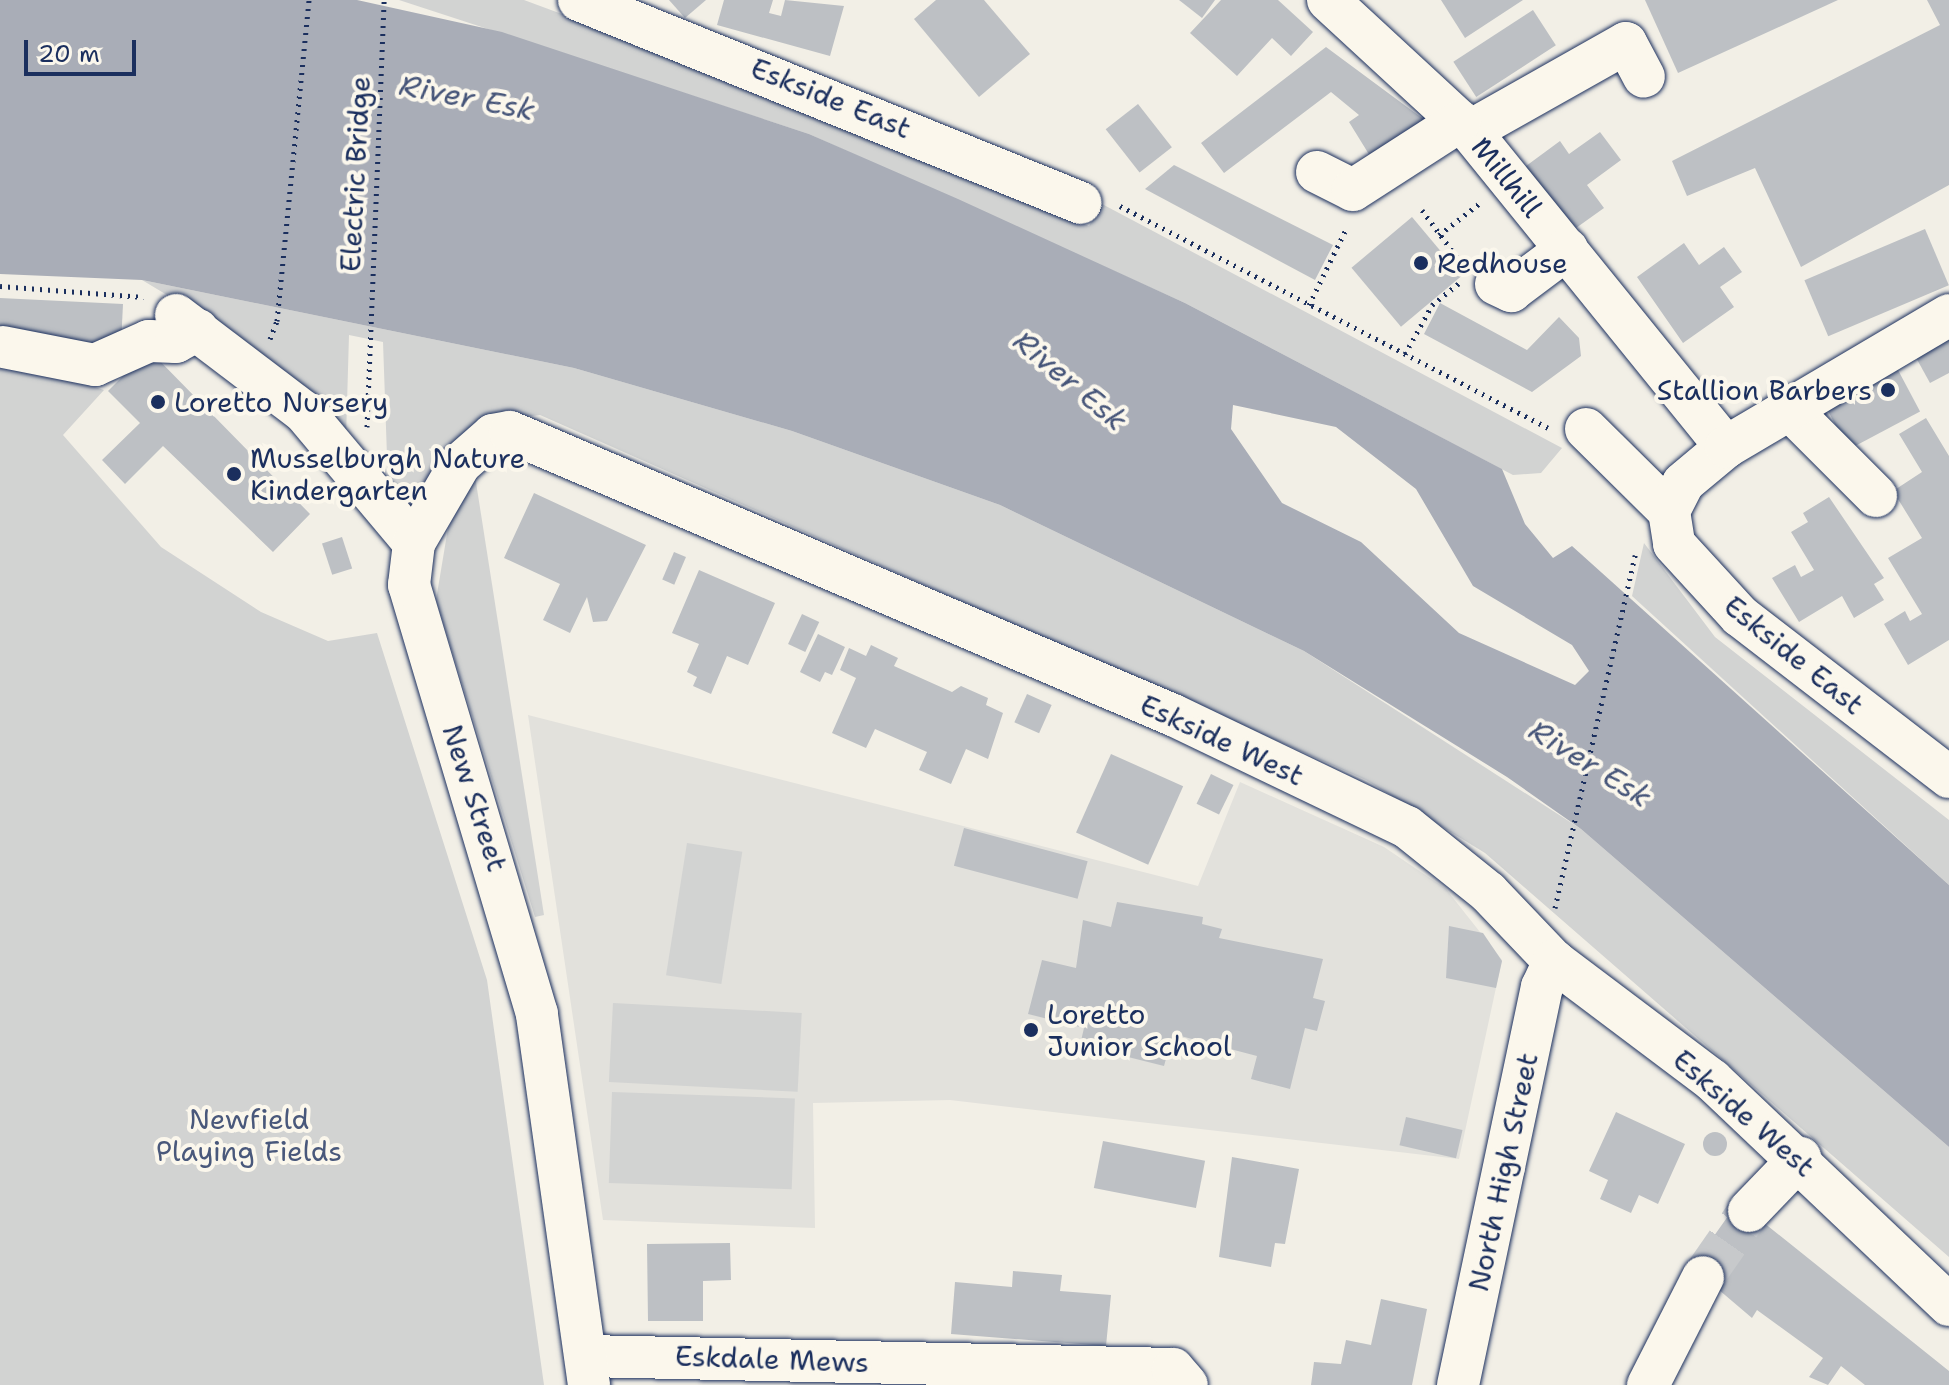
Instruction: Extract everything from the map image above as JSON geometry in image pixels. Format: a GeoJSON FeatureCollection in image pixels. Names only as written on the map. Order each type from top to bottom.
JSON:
{"type":"FeatureCollection","features":[{"type":"Feature","properties":{"kind":"street","name":"Eskside East"},"geometry":{"type":"LineString","coordinates":[[579,0],[1081,203]]}},
{"type":"Feature","properties":{"kind":"street","name":"Millhill"},"geometry":{"type":"LineString","coordinates":[[1328,0],[1465,126],[1726,447]]}},
{"type":"Feature","properties":{"kind":"street"},"geometry":{"type":"LineString","coordinates":[[1335,181],[1465,126],[1626,43],[1644,77]]}},
{"type":"Feature","properties":{"kind":"street"},"geometry":{"type":"LineString","coordinates":[[1496,284],[1511,291],[1567,249]]}},
{"type":"Feature","properties":{"kind":"street"},"geometry":{"type":"LineString","coordinates":[[1586,429],[1669,511],[1683,483],[1726,447],[1787,407],[1949,315]]}},
{"type":"Feature","properties":{"kind":"street"},"geometry":{"type":"LineString","coordinates":[[3,347],[95,365],[149,341],[168,343],[187,322],[256,369],[368,482],[400,534],[414,543]]}},
{"type":"Feature","properties":{"kind":"street"},"geometry":{"type":"LineString","coordinates":[[1787,407],[1876,496]]}},
{"type":"Feature","properties":{"kind":"street","name":"Eskside West"},"geometry":{"type":"LineString","coordinates":[[414,543],[477,446],[493,435],[529,434],[1173,715],[1407,827],[1479,883],[1554,961],[1712,1080],[1800,1158],[1949,1305]]}},
{"type":"Feature","properties":{"kind":"street","name":"Eskside East"},"geometry":{"type":"LineString","coordinates":[[1669,511],[1674,544],[1740,616],[1949,777]]}},
{"type":"Feature","properties":{"kind":"street","name":"New Street"},"geometry":{"type":"LineString","coordinates":[[414,543],[409,585],[418,628],[514,920],[537,1014],[588,1371]]}},
{"type":"Feature","properties":{"kind":"street","name":"North High Street"},"geometry":{"type":"LineString","coordinates":[[1458,1385],[1542,987],[1554,961]]}},
{"type":"Feature","properties":{"kind":"street"},"geometry":{"type":"LineString","coordinates":[[1749,1211],[1800,1158]]}},
{"type":"Feature","properties":{"kind":"street"},"geometry":{"type":"LineString","coordinates":[[1648,1385],[1703,1277]]}},
{"type":"Feature","properties":{"kind":"street","name":"Eskdale Mews"},"geometry":{"type":"LineString","coordinates":[[588,1371],[1052,1376],[1173,1369],[1187,1385]]}},
{"type":"Feature","properties":{"kind":"path"},"geometry":{"type":"LineString","coordinates":[[277,321],[309,0]]}},
{"type":"Feature","properties":{"kind":"path","name":"Electric Bridge"},"geometry":{"type":"LineString","coordinates":[[368,482],[366,351],[384,0]]}},
{"type":"Feature","properties":{"kind":"path"},"geometry":{"type":"LineString","coordinates":[[1439,235],[1510,180]]}},
{"type":"Feature","properties":{"kind":"path"},"geometry":{"type":"LineString","coordinates":[[1309,305],[1347,228],[1335,181]]}},
{"type":"Feature","properties":{"kind":"path"},"geometry":{"type":"LineString","coordinates":[[1081,203],[1097,194],[1405,354],[1530,423],[1586,429]]}},
{"type":"Feature","properties":{"kind":"path"},"geometry":{"type":"LineString","coordinates":[[1405,354],[1432,305],[1470,275],[1422,210]]}},
{"type":"Feature","properties":{"kind":"path"},"geometry":{"type":"LineString","coordinates":[[0,286],[119,290],[187,322]]}},
{"type":"Feature","properties":{"kind":"path"},"geometry":{"type":"LineString","coordinates":[[1556,903],[1631,573]]}},
{"type":"Feature","properties":{"kind":"shaded area","name":"Loretto Junior School"},"geometry":{"type":"Polygon","coordinates":[[[528,715],[1198,886],[1240,782],[1384,847],[1446,889],[1502,960],[1459,1159],[950,1100],[813,1103],[815,1228],[603,1220],[528,715]]]}},
{"type":"Feature","properties":{"kind":"green space"},"geometry":{"type":"Polygon","coordinates":[[[399,0],[524,0],[823,111],[1089,226],[1102,204],[1562,448],[1541,473],[1513,475],[1185,303],[809,134],[399,0]]]}},
{"type":"Feature","properties":{"kind":"green space"},"geometry":{"type":"Polygon","coordinates":[[[142,280],[574,368],[792,431],[1000,505],[1304,651],[1581,829],[1949,1147],[1949,1257],[1485,853],[1366,780],[540,415],[474,423],[414,498],[397,497],[388,485],[383,342],[349,335],[346,438],[217,325],[142,280]]]}},
{"type":"Feature","properties":{"kind":"green space","name":"Newfield Playing Fields"},"geometry":{"type":"Polygon","coordinates":[[[0,356],[104,390],[63,435],[161,547],[261,612],[328,641],[377,633],[487,980],[544,1385],[0,1385],[0,356]]]}},
{"type":"Feature","properties":{"kind":"green space"},"geometry":{"type":"Polygon","coordinates":[[[475,476],[544,915],[535,917],[436,600],[448,528],[475,476]]]}},
{"type":"Feature","properties":{"kind":"green space"},"geometry":{"type":"Polygon","coordinates":[[[1644,543],[1715,637],[1949,820],[1949,885],[1632,596],[1644,543]]]}},
{"type":"Feature","properties":{"kind":"green space"},"geometry":{"type":"Polygon","coordinates":[[[687,843],[742,852],[721,984],[666,975],[687,843]]]}},
{"type":"Feature","properties":{"kind":"green space"},"geometry":{"type":"Polygon","coordinates":[[[613,1003],[802,1013],[798,1092],[609,1082],[613,1003]]]}},
{"type":"Feature","properties":{"kind":"green space"},"geometry":{"type":"Polygon","coordinates":[[[612,1092],[795,1098],[792,1189],[609,1183],[612,1092]]]}},
{"type":"Feature","properties":{"kind":"water","name":"River Esk"},"geometry":{"type":"Polygon","coordinates":[[[0,0],[357,0],[502,32],[809,134],[958,199],[1185,303],[1502,469],[1525,524],[1553,558],[1572,546],[1949,885],[1949,1147],[1581,829],[1507,777],[1304,651],[1000,505],[792,431],[574,368],[142,280],[0,274],[0,0]],[[1233,405],[1231,429],[1282,503],[1361,542],[1459,633],[1575,685],[1589,671],[1572,645],[1473,586],[1416,489],[1336,427],[1233,405]]]}},
{"type":"Feature","properties":{"kind":"building"},"geometry":{"type":"Polygon","coordinates":[[[669,0],[706,0],[685,18],[669,0]]]}},
{"type":"Feature","properties":{"kind":"building"},"geometry":{"type":"Polygon","coordinates":[[[724,0],[773,0],[769,13],[781,16],[785,0],[844,6],[830,56],[717,25],[724,0]]]}},
{"type":"Feature","properties":{"kind":"building"},"geometry":{"type":"Polygon","coordinates":[[[936,0],[984,0],[1030,54],[979,97],[914,19],[936,0]]]}},
{"type":"Feature","properties":{"kind":"building"},"geometry":{"type":"Polygon","coordinates":[[[1179,0],[1215,0],[1202,18],[1179,0]]]}},
{"type":"Feature","properties":{"kind":"building"},"geometry":{"type":"Polygon","coordinates":[[[1221,0],[1278,0],[1313,32],[1291,56],[1272,38],[1237,76],[1190,33],[1221,0]]]}},
{"type":"Feature","properties":{"kind":"building"},"geometry":{"type":"Polygon","coordinates":[[[1441,0],[1523,0],[1465,38],[1441,0]]]}},
{"type":"Feature","properties":{"kind":"building"},"geometry":{"type":"Polygon","coordinates":[[[1645,0],[1838,0],[1678,73],[1645,0]]]}},
{"type":"Feature","properties":{"kind":"building"},"geometry":{"type":"Polygon","coordinates":[[[1927,0],[1949,0],[1949,185],[1801,267],[1755,168],[1687,196],[1672,161],[1940,25],[1927,0]]]}},
{"type":"Feature","properties":{"kind":"building"},"geometry":{"type":"Polygon","coordinates":[[[1533,10],[1556,45],[1476,97],[1453,62],[1533,10]]]}},
{"type":"Feature","properties":{"kind":"building"},"geometry":{"type":"Polygon","coordinates":[[[1326,47],[1426,121],[1370,156],[1349,122],[1359,115],[1331,92],[1224,173],[1201,143],[1326,47]]]}},
{"type":"Feature","properties":{"kind":"building"},"geometry":{"type":"Polygon","coordinates":[[[1138,104],[1172,147],[1140,173],[1106,129],[1138,104]]]}},
{"type":"Feature","properties":{"kind":"building"},"geometry":{"type":"Polygon","coordinates":[[[1600,132],[1621,160],[1587,185],[1604,208],[1569,233],[1522,169],[1560,141],[1569,154],[1600,132]]]}},
{"type":"Feature","properties":{"kind":"building"},"geometry":{"type":"Polygon","coordinates":[[[1174,165],[1333,245],[1315,280],[1145,189],[1174,165]]]}},
{"type":"Feature","properties":{"kind":"building"},"geometry":{"type":"Polygon","coordinates":[[[1412,217],[1461,276],[1401,327],[1351,268],[1412,217]]]}},
{"type":"Feature","properties":{"kind":"building"},"geometry":{"type":"Polygon","coordinates":[[[1925,229],[1949,285],[1828,336],[1804,280],[1925,229]]]}},
{"type":"Feature","properties":{"kind":"building"},"geometry":{"type":"Polygon","coordinates":[[[1684,243],[1699,265],[1724,247],[1742,272],[1720,287],[1734,307],[1683,343],[1637,277],[1684,243]]]}},
{"type":"Feature","properties":{"kind":"building"},"geometry":{"type":"Polygon","coordinates":[[[0,298],[123,304],[121,344],[27,339],[0,329],[0,298]]]}},
{"type":"Feature","properties":{"kind":"building"},"geometry":{"type":"Polygon","coordinates":[[[1440,303],[1527,350],[1559,317],[1579,338],[1581,356],[1532,392],[1424,334],[1440,303]]]}},
{"type":"Feature","properties":{"kind":"building"},"geometry":{"type":"Polygon","coordinates":[[[1949,334],[1949,373],[1930,383],[1914,354],[1949,334]]]}},
{"type":"Feature","properties":{"kind":"building"},"geometry":{"type":"Polygon","coordinates":[[[149,350],[310,514],[273,552],[163,446],[125,484],[102,460],[140,423],[108,391],[149,350]]]}},
{"type":"Feature","properties":{"kind":"building"},"geometry":{"type":"Polygon","coordinates":[[[1898,370],[1920,411],[1849,450],[1826,408],[1898,370]]]}},
{"type":"Feature","properties":{"kind":"building"},"geometry":{"type":"Polygon","coordinates":[[[1926,418],[1949,456],[1949,640],[1908,665],[1884,624],[1905,611],[1910,621],[1922,614],[1888,558],[1922,538],[1893,491],[1922,472],[1899,434],[1926,418]]]}},
{"type":"Feature","properties":{"kind":"building"},"geometry":{"type":"Polygon","coordinates":[[[534,493],[646,545],[607,621],[593,622],[587,597],[570,633],[543,620],[560,584],[504,558],[534,493]]]}},
{"type":"Feature","properties":{"kind":"building"},"geometry":{"type":"Polygon","coordinates":[[[1829,497],[1884,578],[1874,584],[1884,600],[1854,618],[1842,596],[1799,622],[1772,578],[1795,565],[1801,577],[1814,570],[1791,532],[1808,522],[1803,513],[1829,497]]]}},
{"type":"Feature","properties":{"kind":"building"},"geometry":{"type":"Polygon","coordinates":[[[342,537],[352,568],[332,575],[322,543],[342,537]]]}},
{"type":"Feature","properties":{"kind":"building"},"geometry":{"type":"Polygon","coordinates":[[[674,552],[686,557],[674,585],[662,580],[674,552]]]}},
{"type":"Feature","properties":{"kind":"building"},"geometry":{"type":"Polygon","coordinates":[[[699,570],[775,603],[748,665],[727,656],[711,694],[693,686],[697,677],[687,672],[699,644],[672,633],[699,570]]]}},
{"type":"Feature","properties":{"kind":"building"},"geometry":{"type":"Polygon","coordinates":[[[802,614],[819,622],[805,652],[788,644],[802,614]]]}},
{"type":"Feature","properties":{"kind":"building"},"geometry":{"type":"Polygon","coordinates":[[[818,634],[845,647],[832,675],[825,672],[820,682],[800,672],[818,634]]]}},
{"type":"Feature","properties":{"kind":"building"},"geometry":{"type":"Polygon","coordinates":[[[871,645],[898,658],[894,666],[952,692],[961,686],[988,698],[986,705],[1003,713],[988,759],[966,749],[951,784],[919,770],[927,752],[875,729],[866,748],[832,733],[856,678],[840,670],[849,648],[866,656],[871,645]]]}},
{"type":"Feature","properties":{"kind":"building"},"geometry":{"type":"Polygon","coordinates":[[[1027,694],[1052,705],[1039,733],[1014,722],[1027,694]]]}},
{"type":"Feature","properties":{"kind":"building"},"geometry":{"type":"Polygon","coordinates":[[[1111,754],[1183,786],[1148,865],[1076,833],[1111,754]]]}},
{"type":"Feature","properties":{"kind":"building"},"geometry":{"type":"Polygon","coordinates":[[[1211,774],[1233,785],[1219,815],[1197,804],[1211,774]]]}},
{"type":"Feature","properties":{"kind":"building"},"geometry":{"type":"Polygon","coordinates":[[[964,828],[1088,861],[1078,899],[954,866],[964,828]]]}},
{"type":"Feature","properties":{"kind":"building"},"geometry":{"type":"Polygon","coordinates":[[[1117,902],[1203,917],[1202,924],[1222,929],[1219,938],[1323,959],[1313,998],[1325,1001],[1317,1031],[1305,1028],[1290,1089],[1251,1079],[1257,1056],[1173,1034],[1164,1066],[1080,1045],[1084,1028],[1028,1014],[1042,960],[1076,968],[1083,920],[1111,927],[1117,902]]]}},
{"type":"Feature","properties":{"kind":"building"},"geometry":{"type":"Polygon","coordinates":[[[1449,926],[1483,933],[1502,961],[1496,988],[1446,978],[1449,926]]]}},
{"type":"Feature","properties":{"kind":"building"},"geometry":{"type":"Polygon","coordinates":[[[1616,1112],[1685,1144],[1658,1204],[1639,1195],[1631,1213],[1600,1199],[1608,1180],[1589,1171],[1616,1112]]]}},
{"type":"Feature","properties":{"kind":"building"},"geometry":{"type":"Polygon","coordinates":[[[1406,1117],[1463,1130],[1456,1158],[1399,1145],[1406,1117]]]}},
{"type":"Feature","properties":{"kind":"building"},"geometry":{"type":"Polygon","coordinates":[[[1715,1132],[1723,1136],[1727,1144],[1723,1152],[1715,1156],[1707,1152],[1703,1144],[1707,1136],[1715,1132]]]}},
{"type":"Feature","properties":{"kind":"building"},"geometry":{"type":"Polygon","coordinates":[[[1103,1141],[1205,1161],[1196,1208],[1094,1188],[1103,1141]]]}},
{"type":"Feature","properties":{"kind":"building"},"geometry":{"type":"Polygon","coordinates":[[[1232,1157],[1299,1169],[1285,1244],[1275,1243],[1271,1267],[1219,1257],[1232,1157]]]}},
{"type":"Feature","properties":{"kind":"building"},"geometry":{"type":"Polygon","coordinates":[[[1738,1202],[1949,1371],[1949,1385],[1865,1385],[1841,1366],[1828,1385],[1809,1377],[1823,1358],[1757,1310],[1752,1318],[1692,1267],[1738,1202]]]}},
{"type":"Feature","properties":{"kind":"building"},"geometry":{"type":"Polygon","coordinates":[[[730,1243],[731,1280],[703,1281],[703,1321],[648,1321],[647,1244],[730,1243]]]}},
{"type":"Feature","properties":{"kind":"building"},"geometry":{"type":"Polygon","coordinates":[[[1013,1271],[1062,1275],[1060,1291],[1111,1295],[1106,1346],[951,1334],[955,1282],[1012,1287],[1013,1271]]]}},
{"type":"Feature","properties":{"kind":"building"},"geometry":{"type":"Polygon","coordinates":[[[1381,1299],[1427,1309],[1412,1385],[1311,1385],[1314,1362],[1341,1364],[1346,1340],[1371,1345],[1381,1299]]]}},
{"type":"Feature","properties":{"kind":"tunnel"},"geometry":{"type":"LineString","coordinates":[[1703,1277],[1749,1211]]}},
{"type":"Feature","properties":{"kind":"place","name":"Redhouse"},"geometry":{"type":"Point","coordinates":[1421,263]}},
{"type":"Feature","properties":{"kind":"place","name":"Stallion Barbers"},"geometry":{"type":"Point","coordinates":[1888,390]}},
{"type":"Feature","properties":{"kind":"place","name":"Loretto Nursery"},"geometry":{"type":"Point","coordinates":[158,402]}},
{"type":"Feature","properties":{"kind":"place","name":"Musselburgh Nature Kindergarten"},"geometry":{"type":"Point","coordinates":[234,474]}},
{"type":"Feature","properties":{"kind":"place","name":"Loretto Junior School"},"geometry":{"type":"Point","coordinates":[1031,1030]}}]}
